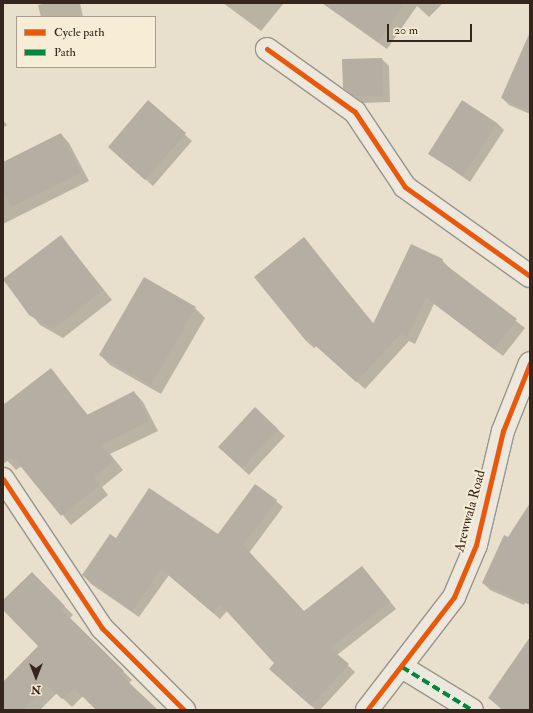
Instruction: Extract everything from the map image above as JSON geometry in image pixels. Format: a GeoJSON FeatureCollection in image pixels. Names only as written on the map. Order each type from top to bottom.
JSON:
{"type":"FeatureCollection","features":[{"type":"Feature","properties":{"kind":"street"},"geometry":{"type":"LineString","coordinates":[[267,49],[355,112],[405,187],[530,276]]}},
{"type":"Feature","properties":{"kind":"street","name":"Arewwala Road"},"geometry":{"type":"LineString","coordinates":[[368,710],[454,597],[476,545],[503,431],[530,364]]}},
{"type":"Feature","properties":{"kind":"street"},"geometry":{"type":"LineString","coordinates":[[3,479],[102,628],[184,710]]}},
{"type":"Feature","properties":{"kind":"street"},"geometry":{"type":"LineString","coordinates":[[402,667],[472,710]]}},
{"type":"Feature","properties":{"kind":"building"},"geometry":{"type":"Polygon","coordinates":[[[322,3],[405,3],[378,41],[322,3]]]}},
{"type":"Feature","properties":{"kind":"building"},"geometry":{"type":"Polygon","coordinates":[[[530,32],[530,111],[501,98],[530,32]]]}},
{"type":"Feature","properties":{"kind":"building"},"geometry":{"type":"Polygon","coordinates":[[[382,58],[383,96],[354,96],[343,88],[342,59],[382,58]]]}},
{"type":"Feature","properties":{"kind":"building"},"geometry":{"type":"Polygon","coordinates":[[[148,100],[186,133],[145,180],[108,147],[148,100]]]}},
{"type":"Feature","properties":{"kind":"building"},"geometry":{"type":"Polygon","coordinates":[[[462,100],[497,123],[463,176],[428,154],[462,100]]]}},
{"type":"Feature","properties":{"kind":"building"},"geometry":{"type":"Polygon","coordinates":[[[61,133],[81,173],[11,207],[3,192],[3,162],[61,133]]]}},
{"type":"Feature","properties":{"kind":"building"},"geometry":{"type":"Polygon","coordinates":[[[61,235],[103,290],[53,329],[29,315],[3,279],[61,235]]]}},
{"type":"Feature","properties":{"kind":"building"},"geometry":{"type":"Polygon","coordinates":[[[304,237],[373,324],[411,244],[443,259],[442,262],[517,319],[494,349],[426,297],[407,337],[400,334],[356,382],[308,339],[306,341],[254,277],[304,237]]]}},
{"type":"Feature","properties":{"kind":"building"},"geometry":{"type":"Polygon","coordinates":[[[144,277],[196,307],[151,385],[99,355],[144,277]]]}},
{"type":"Feature","properties":{"kind":"building"},"geometry":{"type":"Polygon","coordinates":[[[51,368],[87,415],[134,391],[149,421],[101,445],[114,461],[94,477],[100,485],[61,516],[13,457],[3,464],[3,405],[51,368]]]}},
{"type":"Feature","properties":{"kind":"building"},"geometry":{"type":"Polygon","coordinates":[[[255,407],[278,429],[242,468],[218,447],[255,407]]]}},
{"type":"Feature","properties":{"kind":"building"},"geometry":{"type":"Polygon","coordinates":[[[255,484],[277,500],[243,545],[304,611],[362,566],[390,601],[330,648],[349,664],[311,706],[269,669],[274,663],[220,604],[213,613],[161,569],[132,611],[82,575],[110,534],[116,538],[149,488],[218,534],[255,484]]]}},
{"type":"Feature","properties":{"kind":"building"},"geometry":{"type":"Polygon","coordinates":[[[530,503],[530,605],[482,583],[504,535],[508,537],[530,503]]]}},
{"type":"Feature","properties":{"kind":"building"},"geometry":{"type":"Polygon","coordinates":[[[32,572],[65,606],[61,609],[124,671],[120,674],[158,710],[96,710],[74,688],[62,699],[47,685],[23,710],[3,710],[3,682],[38,646],[3,610],[3,600],[32,572]]]}},
{"type":"Feature","properties":{"kind":"building"},"geometry":{"type":"Polygon","coordinates":[[[530,637],[530,710],[505,710],[488,698],[530,637]]]}},
{"type":"Feature","properties":{"kind":"marked path"},"geometry":{"type":"LineString","coordinates":[[402,667],[472,710]]}},
{"type":"Feature","properties":{"kind":"cycle path"},"geometry":{"type":"LineString","coordinates":[[267,49],[355,112],[405,187],[530,276]]}},
{"type":"Feature","properties":{"kind":"cycle path"},"geometry":{"type":"LineString","coordinates":[[367,710],[454,597],[476,545],[503,431],[530,363]]}},
{"type":"Feature","properties":{"kind":"cycle path"},"geometry":{"type":"LineString","coordinates":[[3,479],[102,628],[184,710]]}}]}
